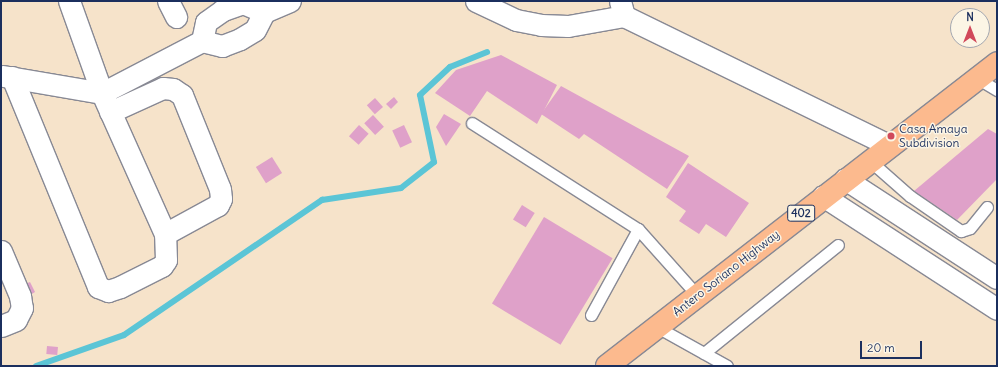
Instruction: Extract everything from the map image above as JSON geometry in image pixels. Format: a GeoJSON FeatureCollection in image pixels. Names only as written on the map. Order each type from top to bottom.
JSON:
{"type":"FeatureCollection","features":[{"type":"Feature","properties":{"kind":"main road","name":"Antero Soriano Highway"},"geometry":{"type":"LineString","coordinates":[[607,366],[888,145],[997,63]]}},
{"type":"Feature","properties":{"kind":"street"},"geometry":{"type":"LineString","coordinates":[[7,76],[98,287],[108,291],[120,287],[162,266],[166,260],[164,234],[102,93],[69,1]]}},
{"type":"Feature","properties":{"kind":"street"},"geometry":{"type":"LineString","coordinates":[[7,76],[102,93],[202,41],[222,46],[240,39],[255,30],[264,12],[290,1]]}},
{"type":"Feature","properties":{"kind":"street"},"geometry":{"type":"LineString","coordinates":[[476,1],[516,20],[541,25],[568,26],[622,8],[888,145]]}},
{"type":"Feature","properties":{"kind":"street"},"geometry":{"type":"LineString","coordinates":[[202,41],[206,22],[223,10],[243,3],[264,12]]}},
{"type":"Feature","properties":{"kind":"street"},"geometry":{"type":"LineString","coordinates":[[110,112],[163,88],[173,89],[182,95],[220,189],[221,199],[218,205],[164,234]]}},
{"type":"Feature","properties":{"kind":"street"},"geometry":{"type":"LineString","coordinates":[[845,179],[997,278]]}},
{"type":"Feature","properties":{"kind":"street"},"geometry":{"type":"LineString","coordinates":[[823,196],[997,309]]}},
{"type":"Feature","properties":{"kind":"street"},"geometry":{"type":"LineString","coordinates":[[1,251],[20,296],[22,308],[16,320],[1,326]]}},
{"type":"Feature","properties":{"kind":"lane"},"geometry":{"type":"LineString","coordinates":[[977,78],[997,90]]}},
{"type":"Feature","properties":{"kind":"lane"},"geometry":{"type":"LineString","coordinates":[[472,122],[638,229],[696,295]]}},
{"type":"Feature","properties":{"kind":"lane"},"geometry":{"type":"LineString","coordinates":[[869,160],[910,196],[961,231],[970,228],[987,207]]}},
{"type":"Feature","properties":{"kind":"lane"},"geometry":{"type":"LineString","coordinates":[[591,315],[638,229]]}},
{"type":"Feature","properties":{"kind":"lane"},"geometry":{"type":"LineString","coordinates":[[704,353],[838,245]]}},
{"type":"Feature","properties":{"kind":"lane"},"geometry":{"type":"LineString","coordinates":[[657,327],[728,366]]}},
{"type":"Feature","properties":{"kind":"building"},"geometry":{"type":"Polygon","coordinates":[[[501,55],[557,85],[537,124],[487,91],[470,116],[435,93],[456,70],[501,55]]]}},
{"type":"Feature","properties":{"kind":"building"},"geometry":{"type":"Polygon","coordinates":[[[561,86],[689,156],[667,189],[584,134],[579,139],[541,114],[561,86]]]}},
{"type":"Feature","properties":{"kind":"building"},"geometry":{"type":"Polygon","coordinates":[[[394,97],[398,102],[391,109],[386,104],[394,97]]]}},
{"type":"Feature","properties":{"kind":"building"},"geometry":{"type":"Polygon","coordinates":[[[375,98],[383,107],[375,114],[367,105],[375,98]]]}},
{"type":"Feature","properties":{"kind":"building"},"geometry":{"type":"Polygon","coordinates":[[[444,114],[461,124],[446,146],[436,127],[444,114]]]}},
{"type":"Feature","properties":{"kind":"building"},"geometry":{"type":"Polygon","coordinates":[[[373,115],[384,127],[375,135],[364,123],[373,115]]]}},
{"type":"Feature","properties":{"kind":"building"},"geometry":{"type":"Polygon","coordinates":[[[359,125],[369,134],[359,145],[349,136],[359,125]]]}},
{"type":"Feature","properties":{"kind":"building"},"geometry":{"type":"Polygon","coordinates":[[[404,125],[412,142],[400,148],[392,130],[404,125]]]}},
{"type":"Feature","properties":{"kind":"building"},"geometry":{"type":"Polygon","coordinates":[[[988,129],[997,134],[997,179],[957,220],[914,191],[988,129]]]}},
{"type":"Feature","properties":{"kind":"building"},"geometry":{"type":"Polygon","coordinates":[[[272,157],[282,173],[266,183],[256,167],[272,157]]]}},
{"type":"Feature","properties":{"kind":"building"},"geometry":{"type":"Polygon","coordinates":[[[688,163],[749,203],[726,237],[706,224],[699,234],[679,221],[686,211],[666,197],[688,163]]]}},
{"type":"Feature","properties":{"kind":"building"},"geometry":{"type":"Polygon","coordinates":[[[522,205],[535,213],[526,227],[513,219],[522,205]]]}},
{"type":"Feature","properties":{"kind":"building"},"geometry":{"type":"Polygon","coordinates":[[[544,217],[613,258],[561,345],[492,304],[544,217]]]}},
{"type":"Feature","properties":{"kind":"building"},"geometry":{"type":"Polygon","coordinates":[[[30,282],[35,292],[27,297],[21,286],[30,282]]]}},
{"type":"Feature","properties":{"kind":"building"},"geometry":{"type":"Polygon","coordinates":[[[47,346],[58,347],[57,355],[46,354],[47,346]]]}},
{"type":"Feature","properties":{"kind":"waterway"},"geometry":{"type":"LineString","coordinates":[[36,366],[124,335],[322,200],[401,188],[434,162],[420,95],[450,67],[487,52]]}},
{"type":"Feature","properties":{"kind":"place","name":"Casa Amaya Subdivision"},"geometry":{"type":"Point","coordinates":[891,136]}}]}
